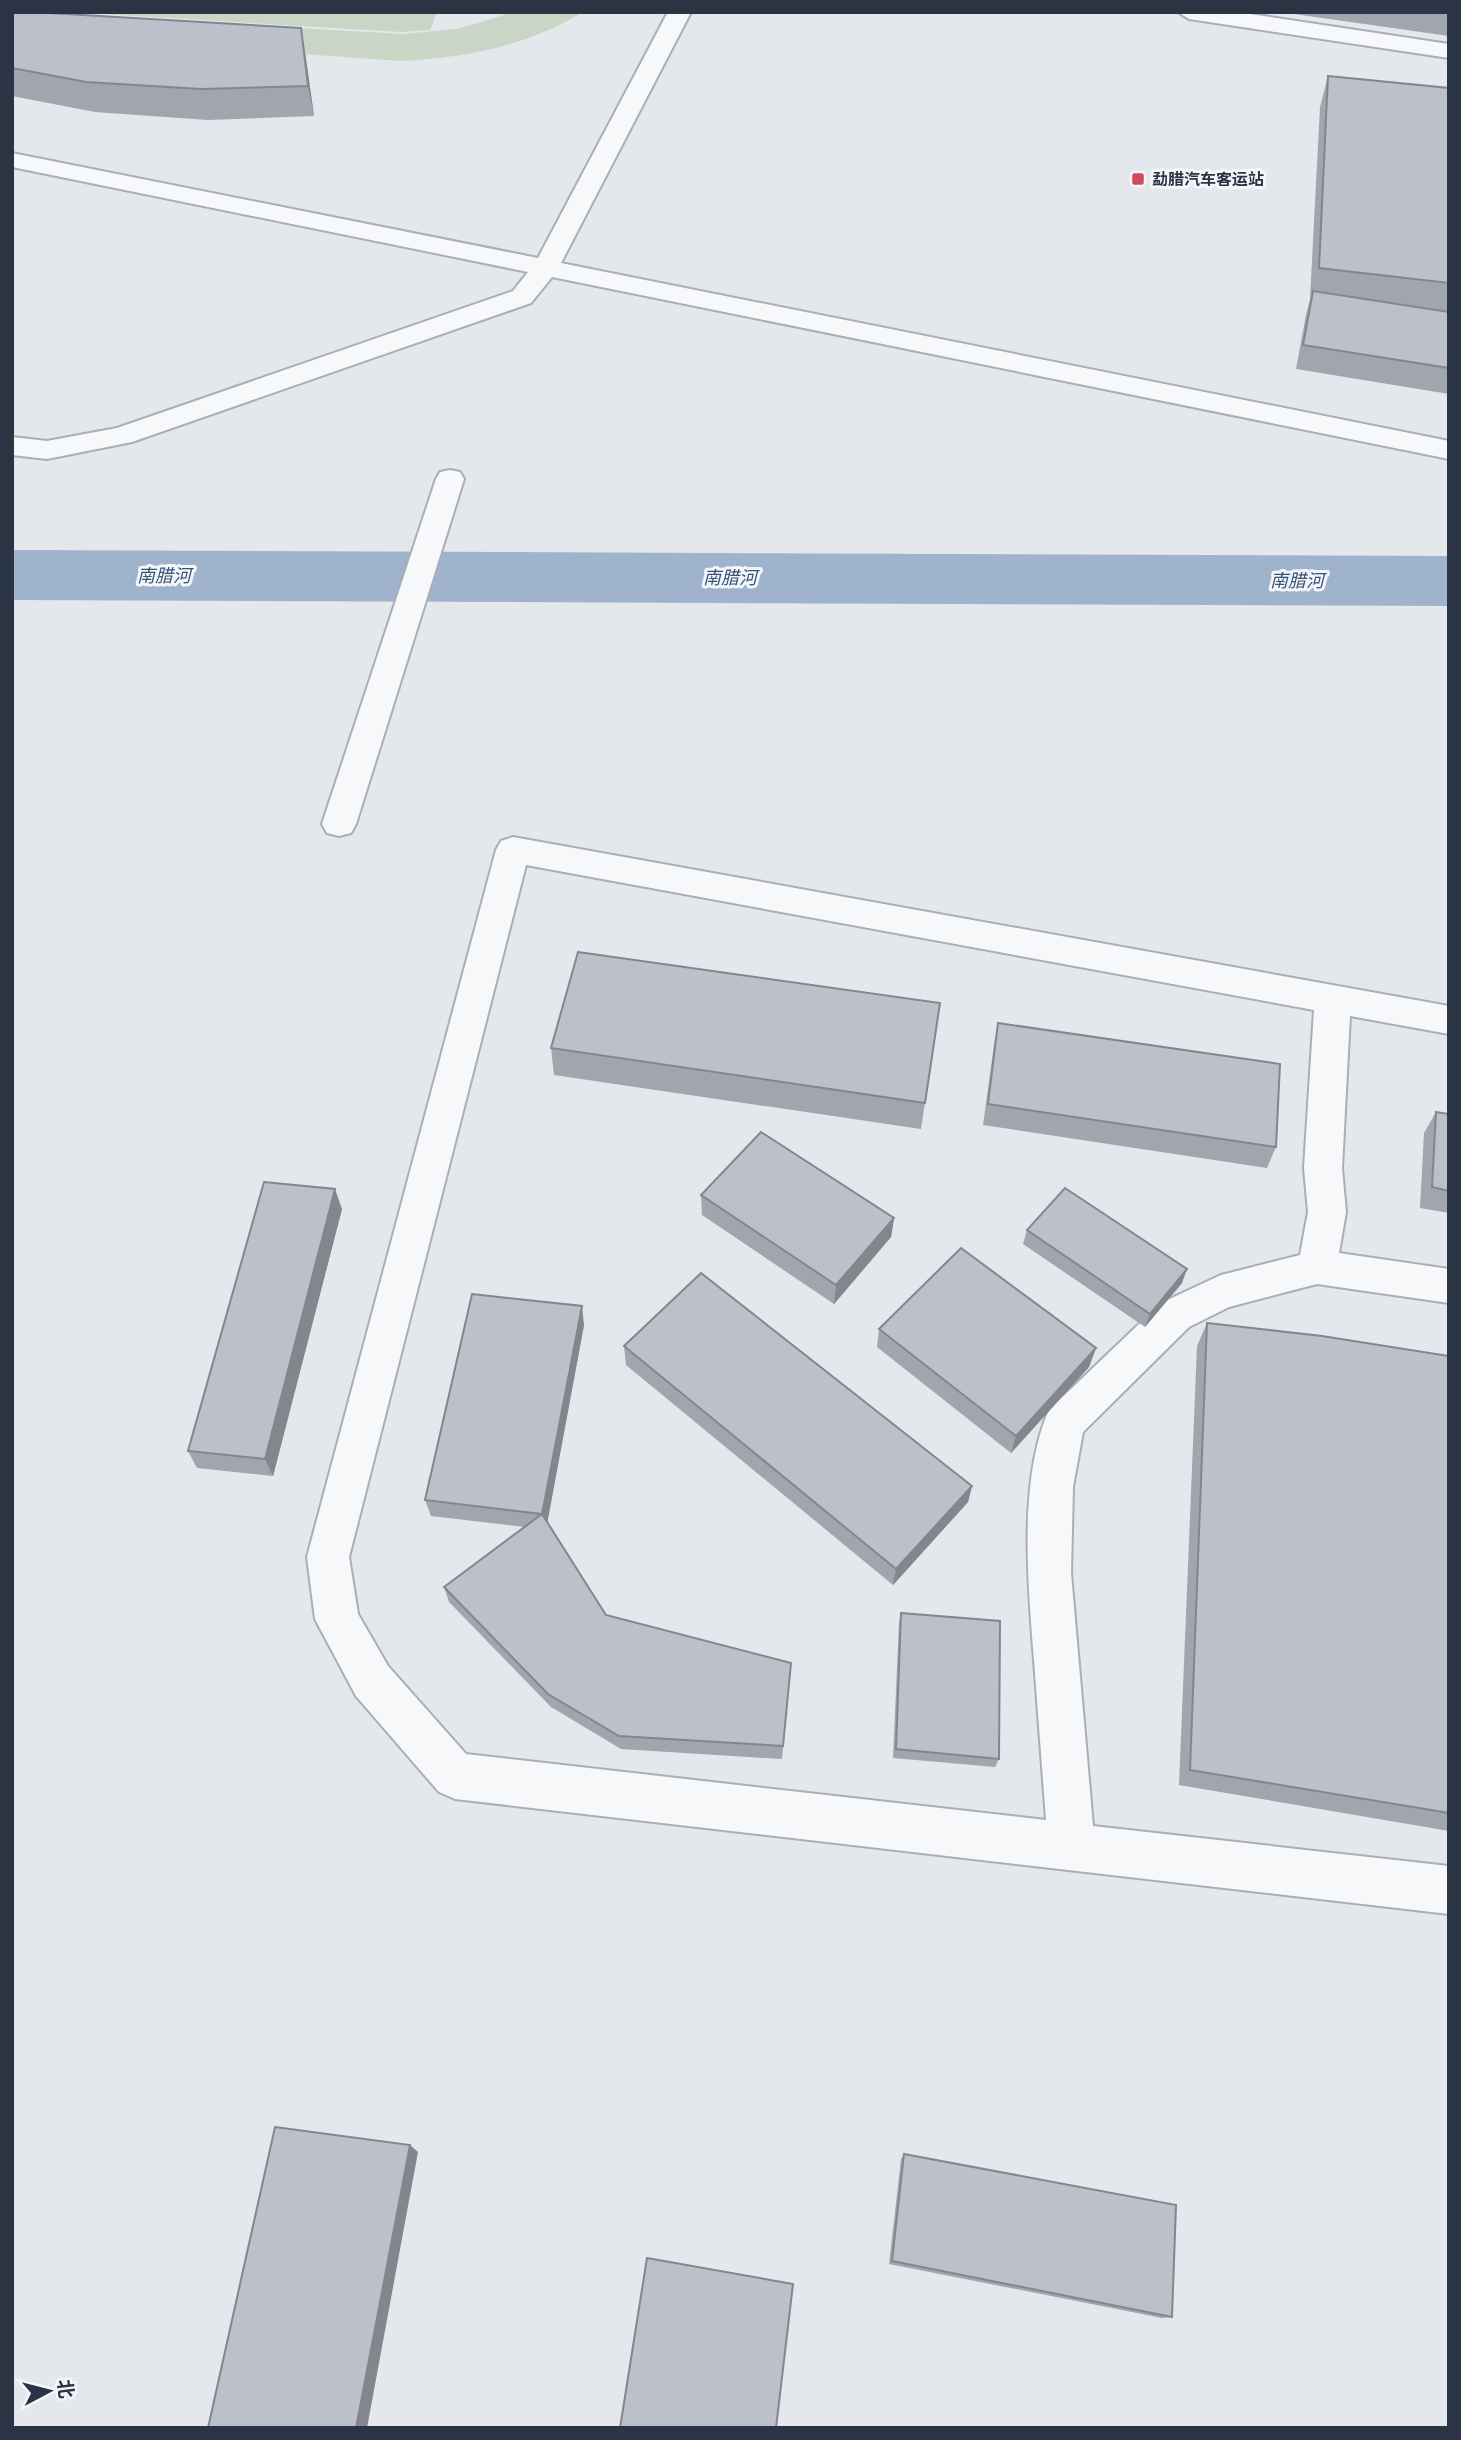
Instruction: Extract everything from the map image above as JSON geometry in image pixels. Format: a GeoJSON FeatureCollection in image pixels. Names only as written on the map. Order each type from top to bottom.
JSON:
{"type":"FeatureCollection","features":[{"type":"Feature","properties":{"kind":"street"},"geometry":{"type":"LineString","coordinates":[[12,446],[47,450],[122,436],[522,297],[546,267],[680,12]]}},
{"type":"Feature","properties":{"kind":"street"},"geometry":{"type":"LineString","coordinates":[[1189,12],[1449,51]]}},
{"type":"Feature","properties":{"kind":"street"},"geometry":{"type":"LineString","coordinates":[[12,160],[1449,450]]}},
{"type":"Feature","properties":{"kind":"street"},"geometry":{"type":"LineString","coordinates":[[339,824],[450,480]]}},
{"type":"Feature","properties":{"kind":"street"},"geometry":{"type":"LineString","coordinates":[[1449,1020],[513,850],[328,1557],[337,1619],[372,1681],[455,1776],[1449,1890]]}},
{"type":"Feature","properties":{"kind":"street"},"geometry":{"type":"LineString","coordinates":[[1317,1268],[1327,1212],[1323,1168],[1333,999]]}},
{"type":"Feature","properties":{"kind":"street"},"geometry":{"type":"LineString","coordinates":[[1070,1846],[1049,1573],[1052,1487],[1064,1423],[1174,1315],[1221,1292],[1317,1268],[1449,1286]]}},
{"type":"Feature","properties":{"kind":"green space"},"geometry":{"type":"Polygon","coordinates":[[[12,12],[403,34],[457,29],[514,12],[583,12],[518,42],[448,57],[400,61],[12,33],[12,12]]]}},
{"type":"Feature","properties":{"kind":"green space"},"geometry":{"type":"Polygon","coordinates":[[[69,12],[437,12],[430,30],[401,32],[69,12]]]}},
{"type":"Feature","properties":{"kind":"building"},"geometry":{"type":"Polygon","coordinates":[[[12,12],[301,28],[308,86],[201,89],[86,82],[12,68],[12,12]]]}},
{"type":"Feature","properties":{"kind":"building"},"geometry":{"type":"Polygon","coordinates":[[[1328,76],[1449,88],[1449,283],[1319,268],[1328,76]]]}},
{"type":"Feature","properties":{"kind":"building"},"geometry":{"type":"Polygon","coordinates":[[[1313,291],[1449,312],[1449,368],[1303,345],[1313,291]]]}},
{"type":"Feature","properties":{"kind":"building"},"geometry":{"type":"Polygon","coordinates":[[[578,952],[940,1003],[925,1103],[551,1048],[578,952]]]}},
{"type":"Feature","properties":{"kind":"building"},"geometry":{"type":"Polygon","coordinates":[[[998,1023],[1280,1064],[1276,1147],[988,1104],[998,1023]]]}},
{"type":"Feature","properties":{"kind":"building"},"geometry":{"type":"Polygon","coordinates":[[[1436,1112],[1449,1114],[1449,1191],[1432,1187],[1436,1112]]]}},
{"type":"Feature","properties":{"kind":"building"},"geometry":{"type":"Polygon","coordinates":[[[761,1132],[894,1218],[836,1285],[701,1195],[761,1132]]]}},
{"type":"Feature","properties":{"kind":"building"},"geometry":{"type":"Polygon","coordinates":[[[264,1182],[335,1189],[265,1459],[188,1451],[264,1182]]]}},
{"type":"Feature","properties":{"kind":"building"},"geometry":{"type":"Polygon","coordinates":[[[1065,1188],[1187,1269],[1150,1314],[1027,1230],[1065,1188]]]}},
{"type":"Feature","properties":{"kind":"building"},"geometry":{"type":"Polygon","coordinates":[[[961,1248],[1096,1348],[1016,1436],[879,1329],[961,1248]]]}},
{"type":"Feature","properties":{"kind":"building"},"geometry":{"type":"Polygon","coordinates":[[[701,1273],[972,1486],[896,1569],[624,1346],[701,1273]]]}},
{"type":"Feature","properties":{"kind":"building"},"geometry":{"type":"Polygon","coordinates":[[[472,1294],[582,1306],[542,1514],[425,1500],[472,1294]]]}},
{"type":"Feature","properties":{"kind":"building"},"geometry":{"type":"Polygon","coordinates":[[[1207,1323],[1322,1336],[1449,1356],[1449,1813],[1190,1770],[1207,1323]]]}},
{"type":"Feature","properties":{"kind":"building"},"geometry":{"type":"Polygon","coordinates":[[[542,1514],[606,1615],[791,1663],[783,1746],[619,1736],[548,1694],[444,1587],[542,1514]]]}},
{"type":"Feature","properties":{"kind":"building"},"geometry":{"type":"Polygon","coordinates":[[[901,1613],[1000,1621],[999,1759],[896,1749],[901,1613]]]}},
{"type":"Feature","properties":{"kind":"building"},"geometry":{"type":"Polygon","coordinates":[[[275,2127],[410,2145],[356,2428],[208,2428],[275,2127]]]}},
{"type":"Feature","properties":{"kind":"building"},"geometry":{"type":"Polygon","coordinates":[[[904,2154],[1176,2205],[1172,2317],[892,2261],[904,2154]]]}},
{"type":"Feature","properties":{"kind":"building"},"geometry":{"type":"Polygon","coordinates":[[[647,2258],[793,2284],[776,2428],[620,2428],[647,2258]]]}},
{"type":"Feature","properties":{"kind":"waterway","name":"南腊河"},"geometry":{"type":"LineString","coordinates":[[12,575],[1449,581]]}},
{"type":"Feature","properties":{"kind":"place","name":"勐腊汽车客运站"},"geometry":{"type":"Point","coordinates":[1138,179]}}]}
